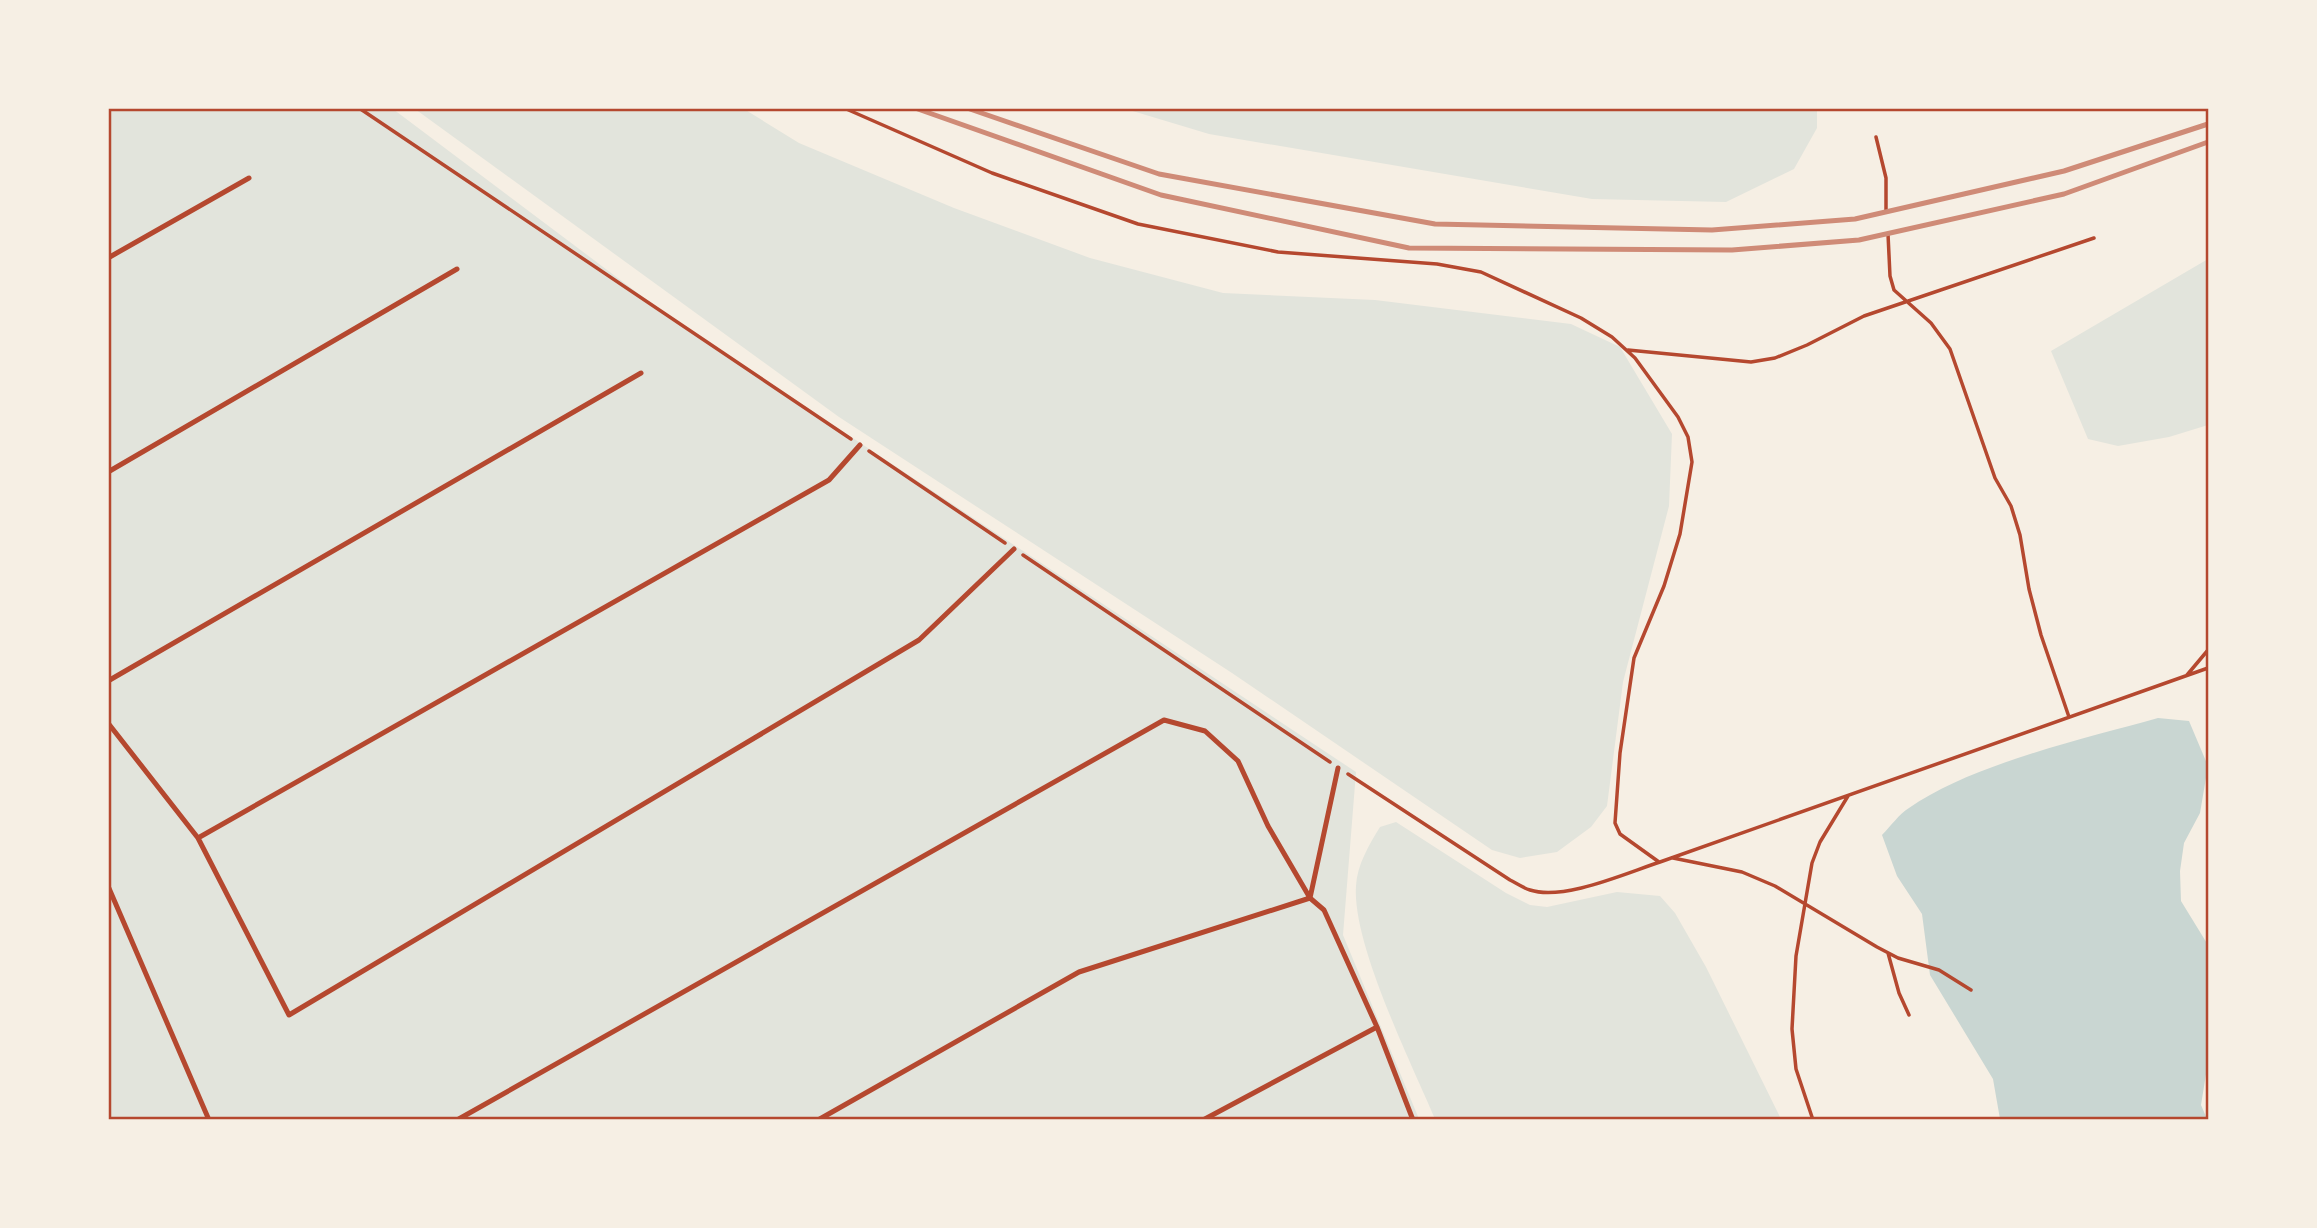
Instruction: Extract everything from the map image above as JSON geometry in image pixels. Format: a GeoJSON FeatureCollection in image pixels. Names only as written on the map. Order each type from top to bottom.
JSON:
{"type":"FeatureCollection","features":[{"type":"Feature","properties":{"kind":"lane"},"geometry":{"type":"LineString","coordinates":[[108,258],[249,178]]}},
{"type":"Feature","properties":{"kind":"lane"},"geometry":{"type":"LineString","coordinates":[[108,472],[457,269]]}},
{"type":"Feature","properties":{"kind":"lane"},"geometry":{"type":"LineString","coordinates":[[108,681],[641,373]]}},
{"type":"Feature","properties":{"kind":"lane"},"geometry":{"type":"LineString","coordinates":[[198,838],[829,480],[860,445]]}},
{"type":"Feature","properties":{"kind":"lane"},"geometry":{"type":"LineString","coordinates":[[108,723],[198,838],[289,1015],[919,640],[1014,549]]}},
{"type":"Feature","properties":{"kind":"lane"},"geometry":{"type":"LineString","coordinates":[[457,1119],[1164,720],[1205,731],[1238,761],[1268,826],[1310,898],[1324,910],[1377,1027],[1413,1119]]}},
{"type":"Feature","properties":{"kind":"lane"},"geometry":{"type":"LineString","coordinates":[[1310,898],[1338,768]]}},
{"type":"Feature","properties":{"kind":"lane"},"geometry":{"type":"LineString","coordinates":[[108,886],[209,1119]]}},
{"type":"Feature","properties":{"kind":"lane"},"geometry":{"type":"LineString","coordinates":[[818,1119],[1079,972],[1310,898]]}},
{"type":"Feature","properties":{"kind":"lane"},"geometry":{"type":"LineString","coordinates":[[1203,1119],[1377,1027]]}},
{"type":"Feature","properties":{"kind":"lane"},"geometry":{"type":"LineString","coordinates":[[1216,1113],[1219,1119]]}},
{"type":"Feature","properties":{"kind":"path"},"geometry":{"type":"LineString","coordinates":[[359,108],[1338,768],[1529,890],[1549,893],[1587,885],[1660,862],[2208,668]]}},
{"type":"Feature","properties":{"kind":"path"},"geometry":{"type":"LineString","coordinates":[[844,108],[992,173],[1139,224],[1278,252],[1437,264],[1481,272],[1581,318],[1626,349],[1678,416],[1688,436],[1692,462],[1680,534],[1664,586],[1634,658],[1619,753],[1615,823],[1620,834],[1660,862]]}},
{"type":"Feature","properties":{"kind":"path"},"geometry":{"type":"LineString","coordinates":[[1876,137],[1886,178],[1886,212]]}},
{"type":"Feature","properties":{"kind":"path"},"geometry":{"type":"LineString","coordinates":[[1888,234],[1890,276],[1894,290],[1931,323],[1950,349],[1995,478],[2011,506],[2020,535],[2029,589],[2070,717]]}},
{"type":"Feature","properties":{"kind":"path"},"geometry":{"type":"LineString","coordinates":[[1626,349],[1751,362],[1774,358],[1807,345],[1864,316],[2094,238]]}},
{"type":"Feature","properties":{"kind":"path"},"geometry":{"type":"LineString","coordinates":[[2186,676],[2208,650]]}},
{"type":"Feature","properties":{"kind":"path"},"geometry":{"type":"LineString","coordinates":[[1814,1119],[1796,1069],[1792,1029],[1793,986],[1812,863],[1820,842],[1849,795]]}},
{"type":"Feature","properties":{"kind":"path"},"geometry":{"type":"LineString","coordinates":[[1671,858],[1703,862],[1742,872],[1792,894],[1888,953],[1939,970],[1971,990]]}},
{"type":"Feature","properties":{"kind":"path"},"geometry":{"type":"LineString","coordinates":[[1888,953],[1899,993],[1909,1015]]}},
{"type":"Feature","properties":{"kind":"shaded area"},"geometry":{"type":"Polygon","coordinates":[[[1817,108],[1817,128],[1794,169],[1726,202],[1592,199],[1209,134],[1126,109],[1817,108]]]}},
{"type":"Feature","properties":{"kind":"shaded area"},"geometry":{"type":"Polygon","coordinates":[[[108,109],[393,109],[663,312],[1356,772],[1343,935],[1419,1119],[109,1119],[108,109]]]}},
{"type":"Feature","properties":{"kind":"shaded area"},"geometry":{"type":"Polygon","coordinates":[[[415,109],[744,109],[799,143],[954,208],[1090,258],[1223,293],[1375,300],[1571,324],[1620,347],[1672,434],[1669,506],[1623,682],[1607,806],[1591,827],[1557,852],[1520,858],[1492,850],[1232,673],[839,417],[415,109]]]}},
{"type":"Feature","properties":{"kind":"shaded area"},"geometry":{"type":"Polygon","coordinates":[[[2208,259],[2208,425],[2169,437],[2118,446],[2088,439],[2051,351],[2208,259]]]}},
{"type":"Feature","properties":{"kind":"shaded area"},"geometry":{"type":"Polygon","coordinates":[[[2158,718],[2189,721],[2208,766],[2200,813],[2184,843],[2180,871],[2181,901],[2208,945],[2208,1062],[2201,1105],[2207,1119],[2000,1119],[1993,1079],[1930,975],[1922,914],[1897,876],[1882,835],[1905,811],[1964,778],[2029,754],[2158,718]]]}},
{"type":"Feature","properties":{"kind":"shaded area"},"geometry":{"type":"Polygon","coordinates":[[[1396,822],[1506,893],[1530,905],[1547,907],[1617,892],[1660,896],[1675,913],[1706,967],[1781,1119],[1435,1119],[1385,1003],[1363,939],[1357,910],[1357,878],[1364,855],[1380,827],[1396,822]]]}},
{"type":"Feature","properties":{"kind":"railway"},"geometry":{"type":"LineString","coordinates":[[915,108],[1161,195],[1409,248],[1732,250],[1859,240],[2064,194],[2208,142]]}},
{"type":"Feature","properties":{"kind":"railway"},"geometry":{"type":"LineString","coordinates":[[967,108],[1159,174],[1435,224],[1712,230],[1855,219],[2064,171],[2208,124]]}}]}
